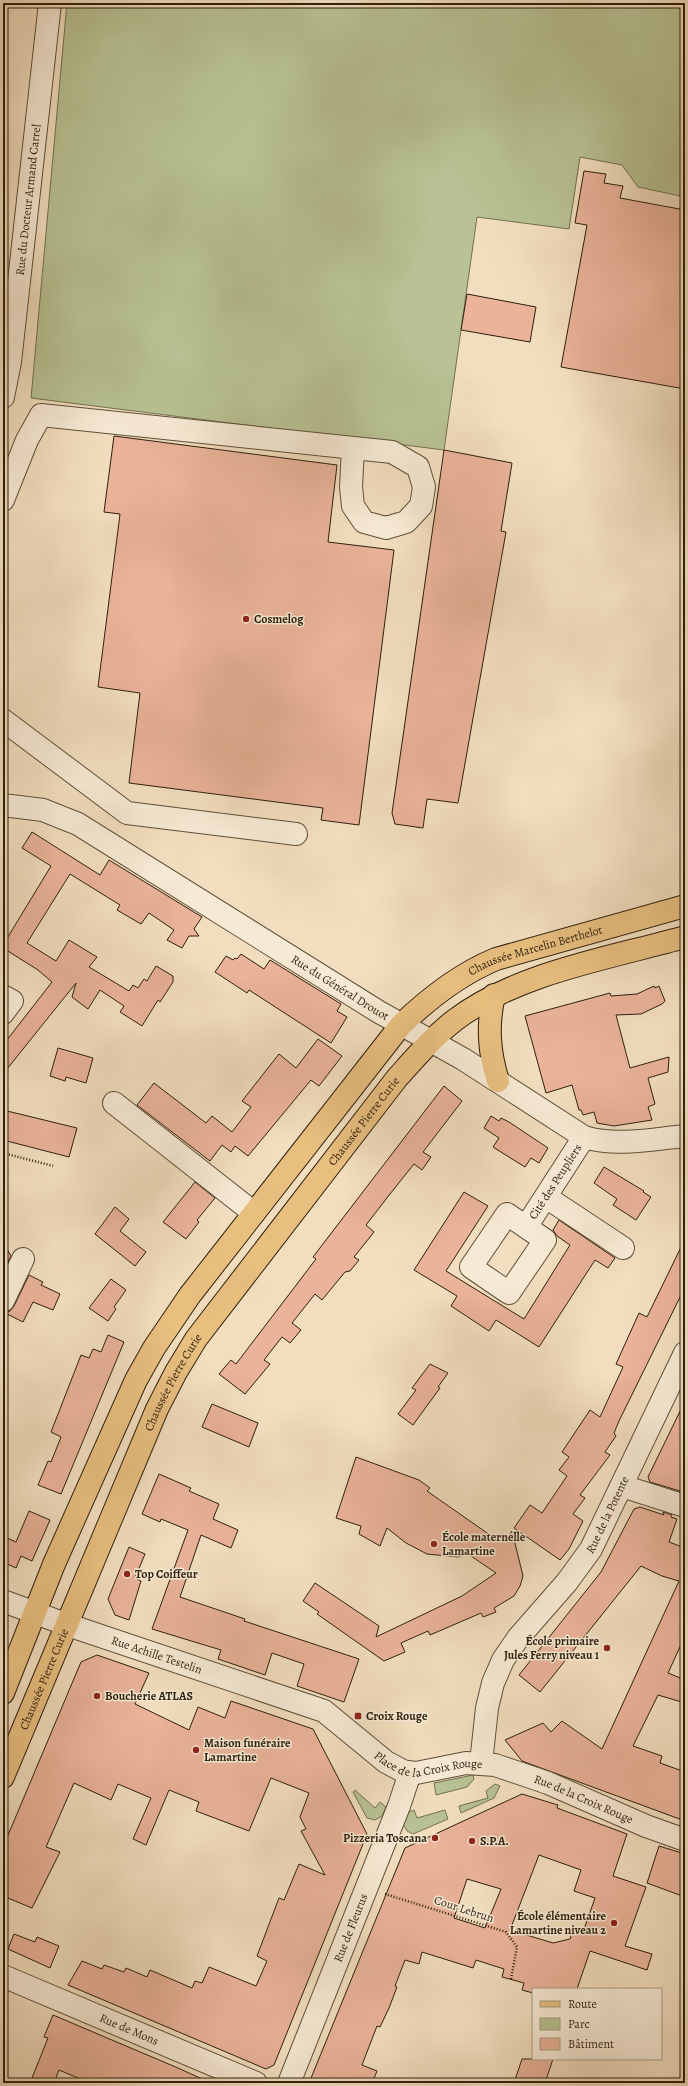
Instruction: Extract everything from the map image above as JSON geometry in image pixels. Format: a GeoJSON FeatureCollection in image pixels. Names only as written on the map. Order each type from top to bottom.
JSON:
{"type":"FeatureCollection","features":[{"type":"Feature","properties":{"kind":"main road","name":"Chaussée Marcelin Berthelot"},"geometry":{"type":"LineString","coordinates":[[401,1025],[433,996],[470,971],[496,959],[685,906]]}},
{"type":"Feature","properties":{"kind":"main road"},"geometry":{"type":"LineString","coordinates":[[431,1041],[454,1021],[494,996],[533,979],[685,937]]}},
{"type":"Feature","properties":{"kind":"main road"},"geometry":{"type":"LineString","coordinates":[[494,996],[490,1015],[489,1037],[491,1057],[498,1081]]}},
{"type":"Feature","properties":{"kind":"main road"},"geometry":{"type":"LineString","coordinates":[[3,1693],[54,1564],[136,1380],[170,1323],[401,1025]]}},
{"type":"Feature","properties":{"kind":"main road","name":"Chaussée Pierre Curie"},"geometry":{"type":"LineString","coordinates":[[3,1777],[68,1625],[157,1409],[176,1372],[193,1344],[397,1078],[431,1041]]}},
{"type":"Feature","properties":{"kind":"street","name":"Rue du Docteur Armand Carrel"},"geometry":{"type":"LineString","coordinates":[[3,397],[50,3]]}},
{"type":"Feature","properties":{"kind":"street"},"geometry":{"type":"LineString","coordinates":[[3,500],[26,440],[42,415],[353,448]]}},
{"type":"Feature","properties":{"kind":"street"},"geometry":{"type":"LineString","coordinates":[[3,720],[127,813],[296,834]]}},
{"type":"Feature","properties":{"kind":"street","name":"Rue du Général Drouot"},"geometry":{"type":"LineString","coordinates":[[3,805],[43,810],[78,824],[401,1025],[498,1081],[584,1137],[614,1143],[685,1136]]}},
{"type":"Feature","properties":{"kind":"street"},"geometry":{"type":"LineString","coordinates":[[3,996],[12,1001],[3,1013]]}},
{"type":"Feature","properties":{"kind":"street"},"geometry":{"type":"LineString","coordinates":[[114,1103],[254,1213]]}},
{"type":"Feature","properties":{"kind":"street","name":"Cité des Peupliers"},"geometry":{"type":"LineString","coordinates":[[526,1227],[584,1137]]}},
{"type":"Feature","properties":{"kind":"street"},"geometry":{"type":"LineString","coordinates":[[546,1197],[623,1248]]}},
{"type":"Feature","properties":{"kind":"street"},"geometry":{"type":"LineString","coordinates":[[3,1302],[23,1259]]}},
{"type":"Feature","properties":{"kind":"street","name":"Rue de la Potente"},"geometry":{"type":"LineString","coordinates":[[503,1660],[518,1638],[584,1560],[622,1486],[685,1353]]}},
{"type":"Feature","properties":{"kind":"street"},"geometry":{"type":"LineString","coordinates":[[622,1486],[685,1506]]}},
{"type":"Feature","properties":{"kind":"street","name":"Rue Achille Testelin"},"geometry":{"type":"LineString","coordinates":[[3,1601],[35,1614],[312,1706]]}},
{"type":"Feature","properties":{"kind":"street","name":"Place de la Croix Rouge"},"geometry":{"type":"LineString","coordinates":[[312,1706],[330,1714],[392,1766],[410,1773],[428,1771],[457,1764],[481,1763],[489,1695],[503,1660]]}},
{"type":"Feature","properties":{"kind":"street","name":"Rue de la Croix Rouge"},"geometry":{"type":"LineString","coordinates":[[481,1763],[508,1769],[548,1783],[646,1826],[685,1840]]}},
{"type":"Feature","properties":{"kind":"street","name":"Rue de Fleurus"},"geometry":{"type":"LineString","coordinates":[[289,2083],[404,1795],[410,1773]]}},
{"type":"Feature","properties":{"kind":"street","name":"Rue de Mons"},"geometry":{"type":"LineString","coordinates":[[3,1976],[256,2083]]}},
{"type":"Feature","properties":{"kind":"path"},"geometry":{"type":"LineString","coordinates":[[3,1153],[53,1166]]}},
{"type":"Feature","properties":{"kind":"path","name":"Cour Lebrun"},"geometry":{"type":"LineString","coordinates":[[367,1888],[506,1932],[517,1947],[511,1979]]}},
{"type":"Feature","properties":{"kind":"green space"},"geometry":{"type":"Polygon","coordinates":[[[67,3],[685,3],[685,197],[638,187],[622,165],[580,157],[569,229],[477,217],[444,450],[31,398],[67,3]]]}},
{"type":"Feature","properties":{"kind":"green space"},"geometry":{"type":"Polygon","coordinates":[[[473,1775],[474,1779],[467,1787],[436,1795],[434,1783],[473,1775]]]}},
{"type":"Feature","properties":{"kind":"green space"},"geometry":{"type":"Polygon","coordinates":[[[495,1784],[500,1786],[494,1798],[461,1813],[459,1806],[488,1798],[486,1791],[495,1784]]]}},
{"type":"Feature","properties":{"kind":"green space"},"geometry":{"type":"Polygon","coordinates":[[[355,1790],[375,1808],[380,1802],[386,1807],[382,1816],[375,1820],[367,1818],[353,1792],[355,1790]]]}},
{"type":"Feature","properties":{"kind":"green space"},"geometry":{"type":"Polygon","coordinates":[[[414,1810],[417,1818],[445,1810],[448,1819],[413,1834],[407,1831],[403,1824],[406,1813],[414,1810]]]}},
{"type":"Feature","properties":{"kind":"building"},"geometry":{"type":"Polygon","coordinates":[[[584,171],[606,174],[604,183],[623,186],[620,198],[685,210],[685,389],[561,367],[587,225],[575,223],[584,171]]]}},
{"type":"Feature","properties":{"kind":"building"},"geometry":{"type":"Polygon","coordinates":[[[467,294],[536,307],[530,342],[461,330],[467,294]]]}},
{"type":"Feature","properties":{"kind":"building","name":"Cosmelog"},"geometry":{"type":"Polygon","coordinates":[[[114,436],[337,465],[328,542],[394,550],[359,825],[321,820],[323,808],[129,783],[140,693],[98,687],[120,514],[104,512],[114,436]]]}},
{"type":"Feature","properties":{"kind":"building"},"geometry":{"type":"Polygon","coordinates":[[[444,450],[512,463],[501,531],[506,532],[458,803],[427,799],[423,828],[395,824],[392,813],[444,450]]]}},
{"type":"Feature","properties":{"kind":"building"},"geometry":{"type":"Polygon","coordinates":[[[32,832],[100,875],[109,860],[202,917],[194,929],[199,936],[189,936],[182,948],[167,940],[174,930],[149,913],[141,924],[117,910],[120,905],[70,874],[27,943],[56,961],[69,940],[97,957],[89,967],[129,991],[133,985],[138,988],[144,979],[147,981],[156,966],[173,976],[173,982],[160,1002],[158,1000],[142,1026],[120,1012],[124,1006],[100,990],[88,1009],[72,997],[76,983],[3,1074],[3,1045],[52,982],[38,970],[3,948],[3,945],[51,866],[22,848],[32,832]]]}},
{"type":"Feature","properties":{"kind":"building"},"geometry":{"type":"Polygon","coordinates":[[[241,954],[264,969],[270,960],[341,1004],[337,1011],[347,1017],[331,1043],[249,990],[247,993],[215,972],[226,956],[233,960],[235,958],[237,959],[241,954]]]}},
{"type":"Feature","properties":{"kind":"building"},"geometry":{"type":"Polygon","coordinates":[[[654,986],[655,988],[659,986],[665,1001],[662,1004],[641,1014],[616,1015],[630,1068],[669,1057],[668,1072],[648,1078],[655,1104],[648,1107],[652,1120],[614,1126],[597,1123],[594,1112],[583,1115],[581,1110],[579,1110],[572,1085],[546,1093],[525,1016],[610,993],[611,996],[637,994],[654,986]]]}},
{"type":"Feature","properties":{"kind":"building"},"geometry":{"type":"Polygon","coordinates":[[[318,1039],[342,1056],[319,1086],[311,1080],[248,1156],[235,1146],[231,1152],[222,1145],[210,1161],[137,1105],[154,1083],[206,1123],[212,1116],[232,1132],[251,1107],[242,1101],[279,1054],[296,1068],[318,1039]]]}},
{"type":"Feature","properties":{"kind":"building"},"geometry":{"type":"Polygon","coordinates":[[[58,1048],[93,1058],[86,1083],[66,1077],[65,1081],[50,1076],[58,1048]]]}},
{"type":"Feature","properties":{"kind":"building"},"geometry":{"type":"Polygon","coordinates":[[[444,1086],[462,1101],[423,1152],[431,1157],[422,1170],[414,1164],[390,1194],[366,1225],[374,1232],[354,1257],[359,1260],[350,1271],[345,1272],[322,1300],[315,1294],[292,1323],[301,1330],[290,1343],[282,1337],[264,1360],[270,1364],[245,1394],[219,1374],[231,1360],[236,1364],[316,1259],[313,1257],[444,1086]]]}},
{"type":"Feature","properties":{"kind":"building"},"geometry":{"type":"Polygon","coordinates":[[[3,1110],[77,1128],[69,1157],[3,1140],[3,1110]]]}},
{"type":"Feature","properties":{"kind":"building"},"geometry":{"type":"Polygon","coordinates":[[[491,1116],[499,1121],[501,1118],[509,1122],[548,1148],[539,1163],[531,1158],[525,1167],[493,1147],[499,1138],[484,1128],[491,1116]]]}},
{"type":"Feature","properties":{"kind":"building"},"geometry":{"type":"Polygon","coordinates":[[[604,1167],[644,1191],[643,1192],[651,1197],[636,1220],[613,1205],[617,1199],[594,1183],[604,1167]]]}},
{"type":"Feature","properties":{"kind":"building"},"geometry":{"type":"Polygon","coordinates":[[[195,1182],[215,1198],[197,1220],[199,1222],[186,1239],[163,1222],[195,1182]]]}},
{"type":"Feature","properties":{"kind":"building"},"geometry":{"type":"Polygon","coordinates":[[[464,1192],[488,1206],[446,1271],[524,1319],[570,1245],[557,1236],[553,1230],[559,1220],[615,1258],[608,1268],[595,1260],[539,1347],[496,1320],[489,1331],[451,1306],[457,1296],[414,1270],[464,1192]]]}},
{"type":"Feature","properties":{"kind":"building"},"geometry":{"type":"Polygon","coordinates":[[[115,1207],[129,1219],[120,1231],[146,1252],[135,1266],[95,1234],[115,1207]]]}},
{"type":"Feature","properties":{"kind":"building"},"geometry":{"type":"Polygon","coordinates":[[[685,1239],[685,1287],[619,1421],[614,1433],[616,1436],[605,1452],[610,1455],[580,1495],[585,1498],[573,1514],[583,1521],[569,1549],[560,1560],[514,1528],[530,1505],[542,1513],[567,1476],[559,1470],[569,1457],[562,1452],[590,1410],[600,1417],[623,1367],[616,1364],[639,1313],[647,1317],[685,1239]]]}},
{"type":"Feature","properties":{"kind":"building"},"geometry":{"type":"Polygon","coordinates":[[[3,1242],[11,1256],[3,1272],[3,1242]]]}},
{"type":"Feature","properties":{"kind":"building"},"geometry":{"type":"Polygon","coordinates":[[[29,1275],[43,1282],[41,1285],[60,1294],[53,1310],[33,1302],[23,1322],[5,1313],[10,1311],[14,1306],[29,1275]]]}},
{"type":"Feature","properties":{"kind":"building"},"geometry":{"type":"Polygon","coordinates":[[[111,1279],[126,1290],[114,1307],[116,1309],[108,1321],[89,1308],[111,1279]]]}},
{"type":"Feature","properties":{"kind":"building"},"geometry":{"type":"Polygon","coordinates":[[[108,1335],[124,1342],[61,1494],[38,1485],[48,1461],[51,1462],[61,1437],[51,1432],[81,1355],[89,1358],[93,1349],[101,1352],[108,1335]]]}},
{"type":"Feature","properties":{"kind":"building"},"geometry":{"type":"Polygon","coordinates":[[[430,1364],[448,1373],[438,1387],[440,1388],[413,1425],[398,1414],[416,1390],[412,1388],[430,1364]]]}},
{"type":"Feature","properties":{"kind":"building"},"geometry":{"type":"Polygon","coordinates":[[[685,1401],[685,1478],[680,1491],[650,1482],[648,1477],[685,1401]]]}},
{"type":"Feature","properties":{"kind":"building"},"geometry":{"type":"Polygon","coordinates":[[[212,1404],[258,1423],[249,1447],[202,1427],[212,1404]]]}},
{"type":"Feature","properties":{"kind":"building"},"geometry":{"type":"Polygon","coordinates":[[[356,1457],[419,1480],[430,1488],[427,1491],[500,1542],[503,1538],[506,1540],[512,1531],[523,1576],[520,1586],[514,1596],[494,1608],[496,1612],[483,1617],[481,1613],[430,1635],[428,1631],[401,1643],[405,1652],[384,1661],[317,1614],[319,1612],[303,1601],[315,1583],[379,1626],[376,1637],[462,1596],[496,1573],[468,1554],[458,1557],[427,1554],[406,1543],[387,1528],[380,1546],[359,1534],[361,1526],[336,1518],[356,1457]]]}},
{"type":"Feature","properties":{"kind":"building"},"geometry":{"type":"Polygon","coordinates":[[[159,1474],[191,1488],[189,1491],[219,1504],[213,1519],[238,1530],[231,1548],[201,1535],[180,1597],[245,1619],[244,1621],[359,1659],[344,1702],[297,1686],[304,1664],[272,1653],[265,1675],[218,1659],[221,1650],[152,1629],[188,1530],[161,1519],[160,1522],[142,1514],[159,1474]]]}},
{"type":"Feature","properties":{"kind":"building"},"geometry":{"type":"Polygon","coordinates":[[[640,1507],[664,1515],[663,1512],[672,1515],[671,1517],[677,1519],[669,1542],[685,1548],[685,1636],[668,1673],[685,1680],[685,1703],[658,1695],[633,1746],[662,1756],[660,1763],[685,1772],[685,1821],[522,1761],[505,1740],[543,1723],[551,1732],[562,1721],[602,1749],[679,1581],[662,1576],[641,1566],[540,1692],[519,1675],[601,1572],[634,1509],[640,1507]]]}},
{"type":"Feature","properties":{"kind":"building"},"geometry":{"type":"Polygon","coordinates":[[[29,1511],[50,1520],[32,1561],[21,1556],[16,1568],[3,1562],[3,1547],[7,1538],[16,1542],[29,1511]]]}},
{"type":"Feature","properties":{"kind":"building","name":"Top Coiffeur"},"geometry":{"type":"Polygon","coordinates":[[[129,1547],[145,1554],[135,1578],[141,1581],[129,1620],[115,1615],[108,1599],[129,1547]]]}},
{"type":"Feature","properties":{"kind":"building"},"geometry":{"type":"Polygon","coordinates":[[[97,1655],[149,1673],[135,1704],[189,1730],[198,1707],[225,1718],[231,1701],[313,1729],[367,1834],[274,2065],[266,2069],[68,1985],[82,1961],[102,1969],[104,1965],[124,1972],[126,1968],[147,1977],[150,1970],[192,1988],[195,1981],[202,1983],[209,1967],[256,1986],[267,1961],[257,1956],[279,1898],[284,1900],[299,1864],[325,1875],[301,1831],[306,1829],[300,1817],[309,1793],[271,1778],[249,1831],[196,1811],[199,1802],[169,1790],[146,1845],[133,1839],[151,1798],[118,1784],[111,1800],[74,1783],[46,1847],[60,1852],[32,1908],[3,1896],[3,1847],[81,1662],[97,1655]]]}},
{"type":"Feature","properties":{"kind":"building"},"geometry":{"type":"Polygon","coordinates":[[[522,1794],[558,1805],[557,1808],[627,1834],[613,1876],[646,1887],[625,1946],[652,1954],[647,1970],[590,1951],[577,1988],[532,1988],[532,1993],[522,1990],[524,1983],[502,1977],[504,1969],[476,1960],[473,1968],[422,1952],[419,1964],[405,1960],[395,1986],[397,1987],[389,2008],[380,2027],[377,2026],[362,2065],[377,2071],[372,2083],[309,2083],[405,1848],[522,1794]],[[539,1855],[510,1930],[553,1943],[570,1939],[573,1929],[583,1932],[595,1898],[574,1891],[581,1870],[539,1855]],[[467,1879],[454,1918],[485,1928],[501,1889],[467,1879]]]}},
{"type":"Feature","properties":{"kind":"building"},"geometry":{"type":"Polygon","coordinates":[[[659,1846],[685,1854],[685,1897],[647,1883],[659,1846]]]}},
{"type":"Feature","properties":{"kind":"building"},"geometry":{"type":"Polygon","coordinates":[[[14,1934],[35,1942],[37,1937],[59,1946],[50,1968],[8,1949],[14,1934]]]}},
{"type":"Feature","properties":{"kind":"building"},"geometry":{"type":"Polygon","coordinates":[[[53,2015],[211,2083],[90,2083],[59,2070],[54,2083],[30,2083],[48,2038],[44,2037],[53,2015]]]}},
{"type":"Feature","properties":{"kind":"building"},"geometry":{"type":"Polygon","coordinates":[[[522,2059],[553,2060],[545,2083],[514,2083],[522,2059]]]}},
{"type":"Feature","properties":{"kind":"place","name":"Cosmelog"},"geometry":{"type":"Point","coordinates":[246,619]}},
{"type":"Feature","properties":{"kind":"place","name":"École maternelle Lamartine"},"geometry":{"type":"Point","coordinates":[434,1544]}},
{"type":"Feature","properties":{"kind":"place","name":"Top Coiffeur"},"geometry":{"type":"Point","coordinates":[127,1574]}},
{"type":"Feature","properties":{"kind":"place","name":"École primaire Jules Ferry niveau 1"},"geometry":{"type":"Point","coordinates":[607,1648]}},
{"type":"Feature","properties":{"kind":"place","name":"Boucherie ATLAS"},"geometry":{"type":"Point","coordinates":[97,1696]}},
{"type":"Feature","properties":{"kind":"place","name":"Croix Rouge"},"geometry":{"type":"Point","coordinates":[358,1716]}},
{"type":"Feature","properties":{"kind":"place","name":"Maison funéraire Lamartine"},"geometry":{"type":"Point","coordinates":[196,1750]}},
{"type":"Feature","properties":{"kind":"place","name":"Pizzeria Toscana"},"geometry":{"type":"Point","coordinates":[435,1838]}},
{"type":"Feature","properties":{"kind":"place","name":"S.P.A."},"geometry":{"type":"Point","coordinates":[472,1841]}},
{"type":"Feature","properties":{"kind":"place","name":"École élémentaire Lamartine niveau 2"},"geometry":{"type":"Point","coordinates":[614,1923]}}]}
